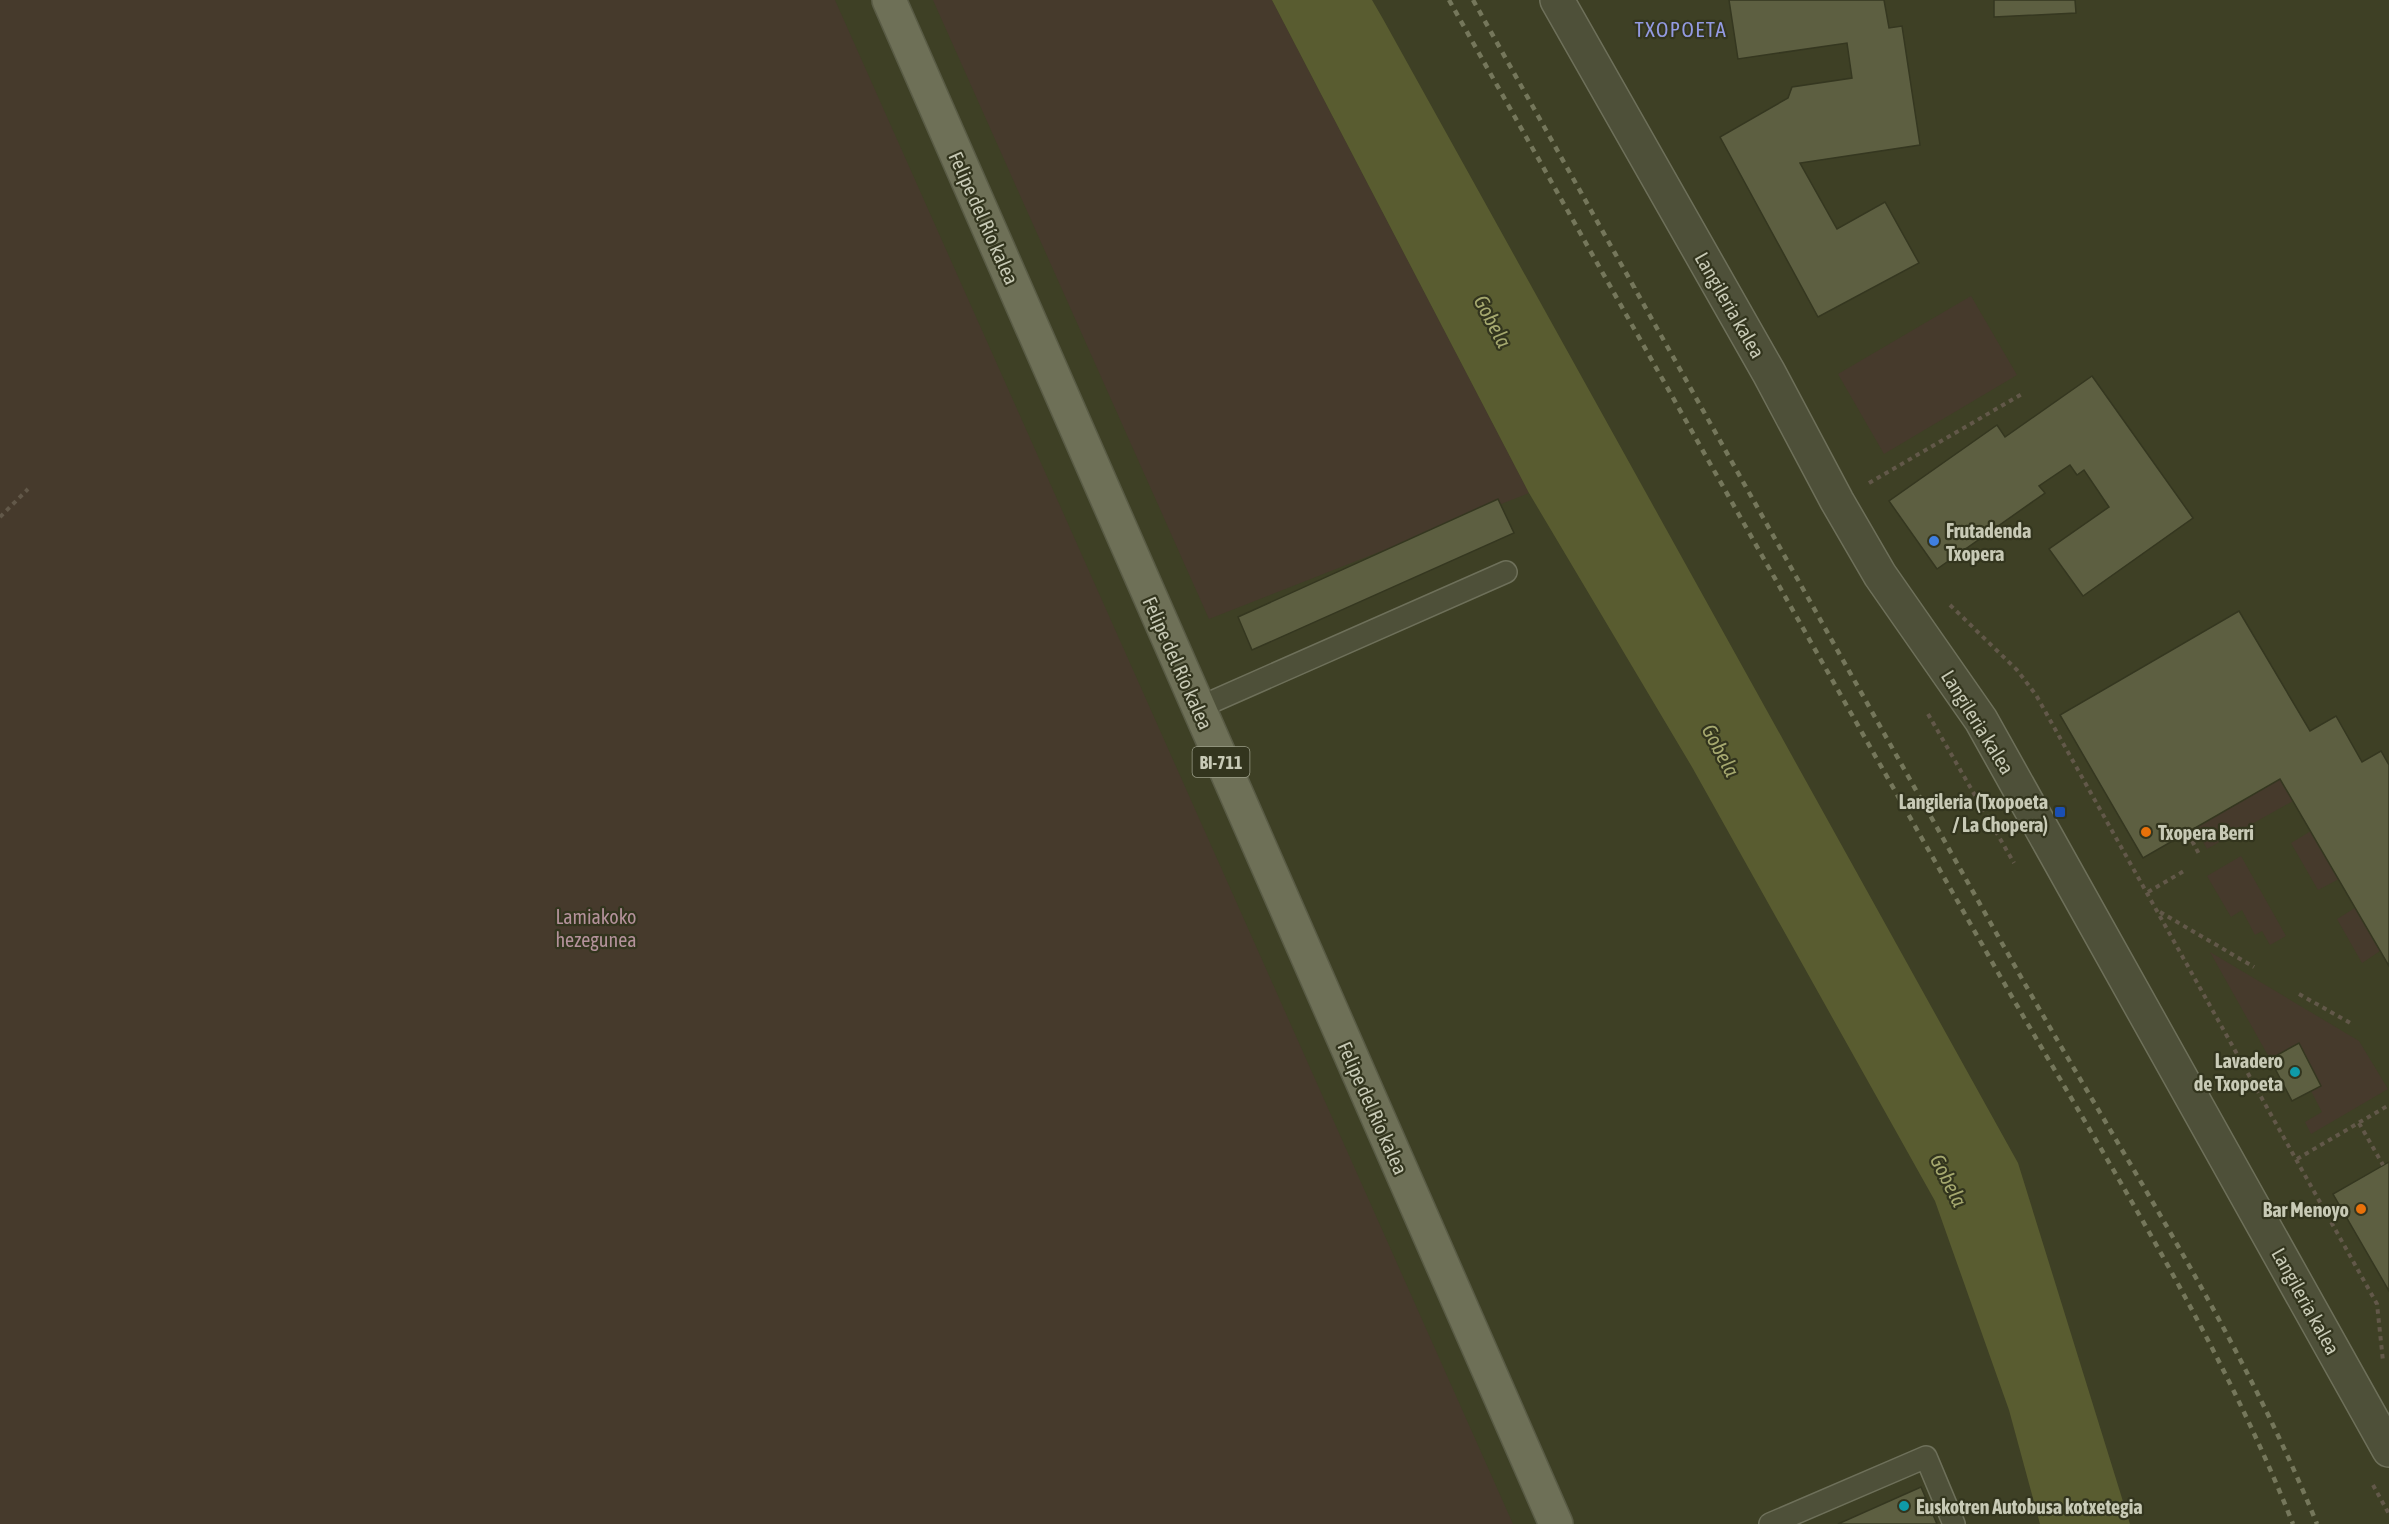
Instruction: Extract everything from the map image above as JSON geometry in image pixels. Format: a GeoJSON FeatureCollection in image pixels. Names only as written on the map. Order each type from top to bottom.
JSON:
{"type":"FeatureCollection","features":[{"type":"Feature","properties":{"kind":"main road","name":"Felipe del Río kalea"},"geometry":{"type":"LineString","coordinates":[[889,0],[1556,1524]]}},
{"type":"Feature","properties":{"kind":"street","name":"Langileria kalea"},"geometry":{"type":"LineString","coordinates":[[1557,0],[1769,373],[1836,501],[1880,575],[1981,720],[2389,1450]]}},
{"type":"Feature","properties":{"kind":"lane"},"geometry":{"type":"LineString","coordinates":[[1198,708],[1506,572]]}},
{"type":"Feature","properties":{"kind":"lane"},"geometry":{"type":"LineString","coordinates":[[1770,1524],[1926,1457],[1954,1524]]}},
{"type":"Feature","properties":{"kind":"path"},"geometry":{"type":"LineString","coordinates":[[1873,493],[1868,484],[2022,394]]}},
{"type":"Feature","properties":{"kind":"path"},"geometry":{"type":"LineString","coordinates":[[0,517],[28,489]]}},
{"type":"Feature","properties":{"kind":"path"},"geometry":{"type":"LineString","coordinates":[[1948,603],[2028,683],[2148,891],[2377,1304],[2384,1366]]}},
{"type":"Feature","properties":{"kind":"path"},"geometry":{"type":"LineString","coordinates":[[2188,833],[2199,854]]}},
{"type":"Feature","properties":{"kind":"path"},"geometry":{"type":"LineString","coordinates":[[2237,838],[2246,833]]}},
{"type":"Feature","properties":{"kind":"path"},"geometry":{"type":"LineString","coordinates":[[2148,891],[2184,871]]}},
{"type":"Feature","properties":{"kind":"path"},"geometry":{"type":"LineString","coordinates":[[2160,912],[2254,967]]}},
{"type":"Feature","properties":{"kind":"path"},"geometry":{"type":"LineString","coordinates":[[2299,994],[2352,1024]]}},
{"type":"Feature","properties":{"kind":"path"},"geometry":{"type":"LineString","coordinates":[[2297,1159],[2389,1105]]}},
{"type":"Feature","properties":{"kind":"path"},"geometry":{"type":"LineString","coordinates":[[2358,1123],[2384,1165]]}},
{"type":"Feature","properties":{"kind":"path"},"geometry":{"type":"LineString","coordinates":[[2369,1478],[2389,1514]]}},
{"type":"Feature","properties":{"kind":"green space","name":"Lamiakoko hezegunea"},"geometry":{"type":"Polygon","coordinates":[[[0,0],[835,0],[1513,1524],[0,1524],[0,0]]]}},
{"type":"Feature","properties":{"kind":"green space"},"geometry":{"type":"Polygon","coordinates":[[[933,0],[1272,0],[1529,493],[1209,619],[933,0]]]}},
{"type":"Feature","properties":{"kind":"green space"},"geometry":{"type":"Polygon","coordinates":[[[1971,296],[2017,375],[1884,454],[1838,374],[1971,296]]]}},
{"type":"Feature","properties":{"kind":"green space"},"geometry":{"type":"Polygon","coordinates":[[[2280,779],[2293,801],[2207,849],[2196,828],[2280,779]]]}},
{"type":"Feature","properties":{"kind":"green space"},"geometry":{"type":"Polygon","coordinates":[[[2311,831],[2339,879],[2318,890],[2291,843],[2311,831]]]}},
{"type":"Feature","properties":{"kind":"green space"},"geometry":{"type":"Polygon","coordinates":[[[2241,856],[2286,936],[2270,945],[2262,931],[2255,935],[2242,910],[2231,917],[2207,876],[2241,856]]]}},
{"type":"Feature","properties":{"kind":"green space"},"geometry":{"type":"Polygon","coordinates":[[[2355,908],[2380,951],[2362,963],[2337,919],[2355,908]]]}},
{"type":"Feature","properties":{"kind":"green space"},"geometry":{"type":"Polygon","coordinates":[[[2210,952],[2359,1041],[2388,1089],[2311,1134],[2305,1122],[2322,1112],[2311,1091],[2321,1085],[2299,1044],[2270,1059],[2210,952]]]}},
{"type":"Feature","properties":{"kind":"water","name":"Gobela"},"geometry":{"type":"Polygon","coordinates":[[[1272,0],[1372,0],[1383,19],[2018,1163],[2130,1524],[2040,1524],[2009,1410],[1935,1201],[1692,767],[1529,493],[1272,0]]]}},
{"type":"Feature","properties":{"kind":"building"},"geometry":{"type":"Polygon","coordinates":[[[1729,0],[1884,0],[1889,28],[1902,26],[1920,145],[1800,163],[1837,229],[1885,202],[1919,263],[1818,317],[1720,137],[1788,98],[1792,87],[1852,78],[1847,43],[1738,59],[1729,0]]]}},
{"type":"Feature","properties":{"kind":"building"},"geometry":{"type":"Polygon","coordinates":[[[1994,0],[2075,0],[2076,13],[1994,17],[1994,0]]]}},
{"type":"Feature","properties":{"kind":"building"},"geometry":{"type":"Polygon","coordinates":[[[2092,376],[2193,518],[2083,596],[2049,549],[2109,507],[2084,470],[2077,475],[2070,465],[2039,486],[2045,493],[1937,569],[1889,501],[1997,425],[2005,437],[2092,376]]]}},
{"type":"Feature","properties":{"kind":"building"},"geometry":{"type":"Polygon","coordinates":[[[1498,499],[1514,533],[1252,650],[1238,617],[1498,499]]]}},
{"type":"Feature","properties":{"kind":"building"},"geometry":{"type":"Polygon","coordinates":[[[2239,611],[2310,731],[2336,716],[2362,762],[2381,751],[2389,765],[2389,966],[2280,779],[2143,858],[2060,715],[2239,611]]]}},
{"type":"Feature","properties":{"kind":"building","name":"Lavadero de Txopoeta"},"geometry":{"type":"Polygon","coordinates":[[[2299,1043],[2321,1086],[2292,1101],[2270,1059],[2299,1043]]]}},
{"type":"Feature","properties":{"kind":"building"},"geometry":{"type":"Polygon","coordinates":[[[2389,1162],[2389,1291],[2333,1194],[2389,1162]]]}},
{"type":"Feature","properties":{"kind":"building","name":"Euskotren Autobusa kotxetegia"},"geometry":{"type":"Polygon","coordinates":[[[1921,1487],[1937,1524],[1838,1524],[1921,1487]]]}},
{"type":"Feature","properties":{"kind":"railway"},"geometry":{"type":"LineString","coordinates":[[1449,0],[1916,828],[2188,1302],[2261,1448],[2293,1524]]}},
{"type":"Feature","properties":{"kind":"railway"},"geometry":{"type":"LineString","coordinates":[[1473,0],[2021,977],[2216,1314],[2286,1453],[2317,1524]]}},
{"type":"Feature","properties":{"kind":"place","name":"Frutadenda Txopera"},"geometry":{"type":"Point","coordinates":[1934,541]}},
{"type":"Feature","properties":{"kind":"place","name":"Langileria (Txopoeta / La Chopera)"},"geometry":{"type":"Point","coordinates":[2060,812]}},
{"type":"Feature","properties":{"kind":"place","name":"Txopera Berri"},"geometry":{"type":"Point","coordinates":[2146,832]}},
{"type":"Feature","properties":{"kind":"place","name":"Lavadero de Txopoeta"},"geometry":{"type":"Point","coordinates":[2295,1072]}},
{"type":"Feature","properties":{"kind":"place","name":"Bar Menoyo"},"geometry":{"type":"Point","coordinates":[2361,1209]}},
{"type":"Feature","properties":{"kind":"place","name":"Euskotren Autobusa kotxetegia"},"geometry":{"type":"Point","coordinates":[1904,1506]}},
{"type":"Feature","properties":{"kind":"district","name":"TXOPOETA"},"geometry":{"type":"Point","coordinates":[1681,29]}}]}
